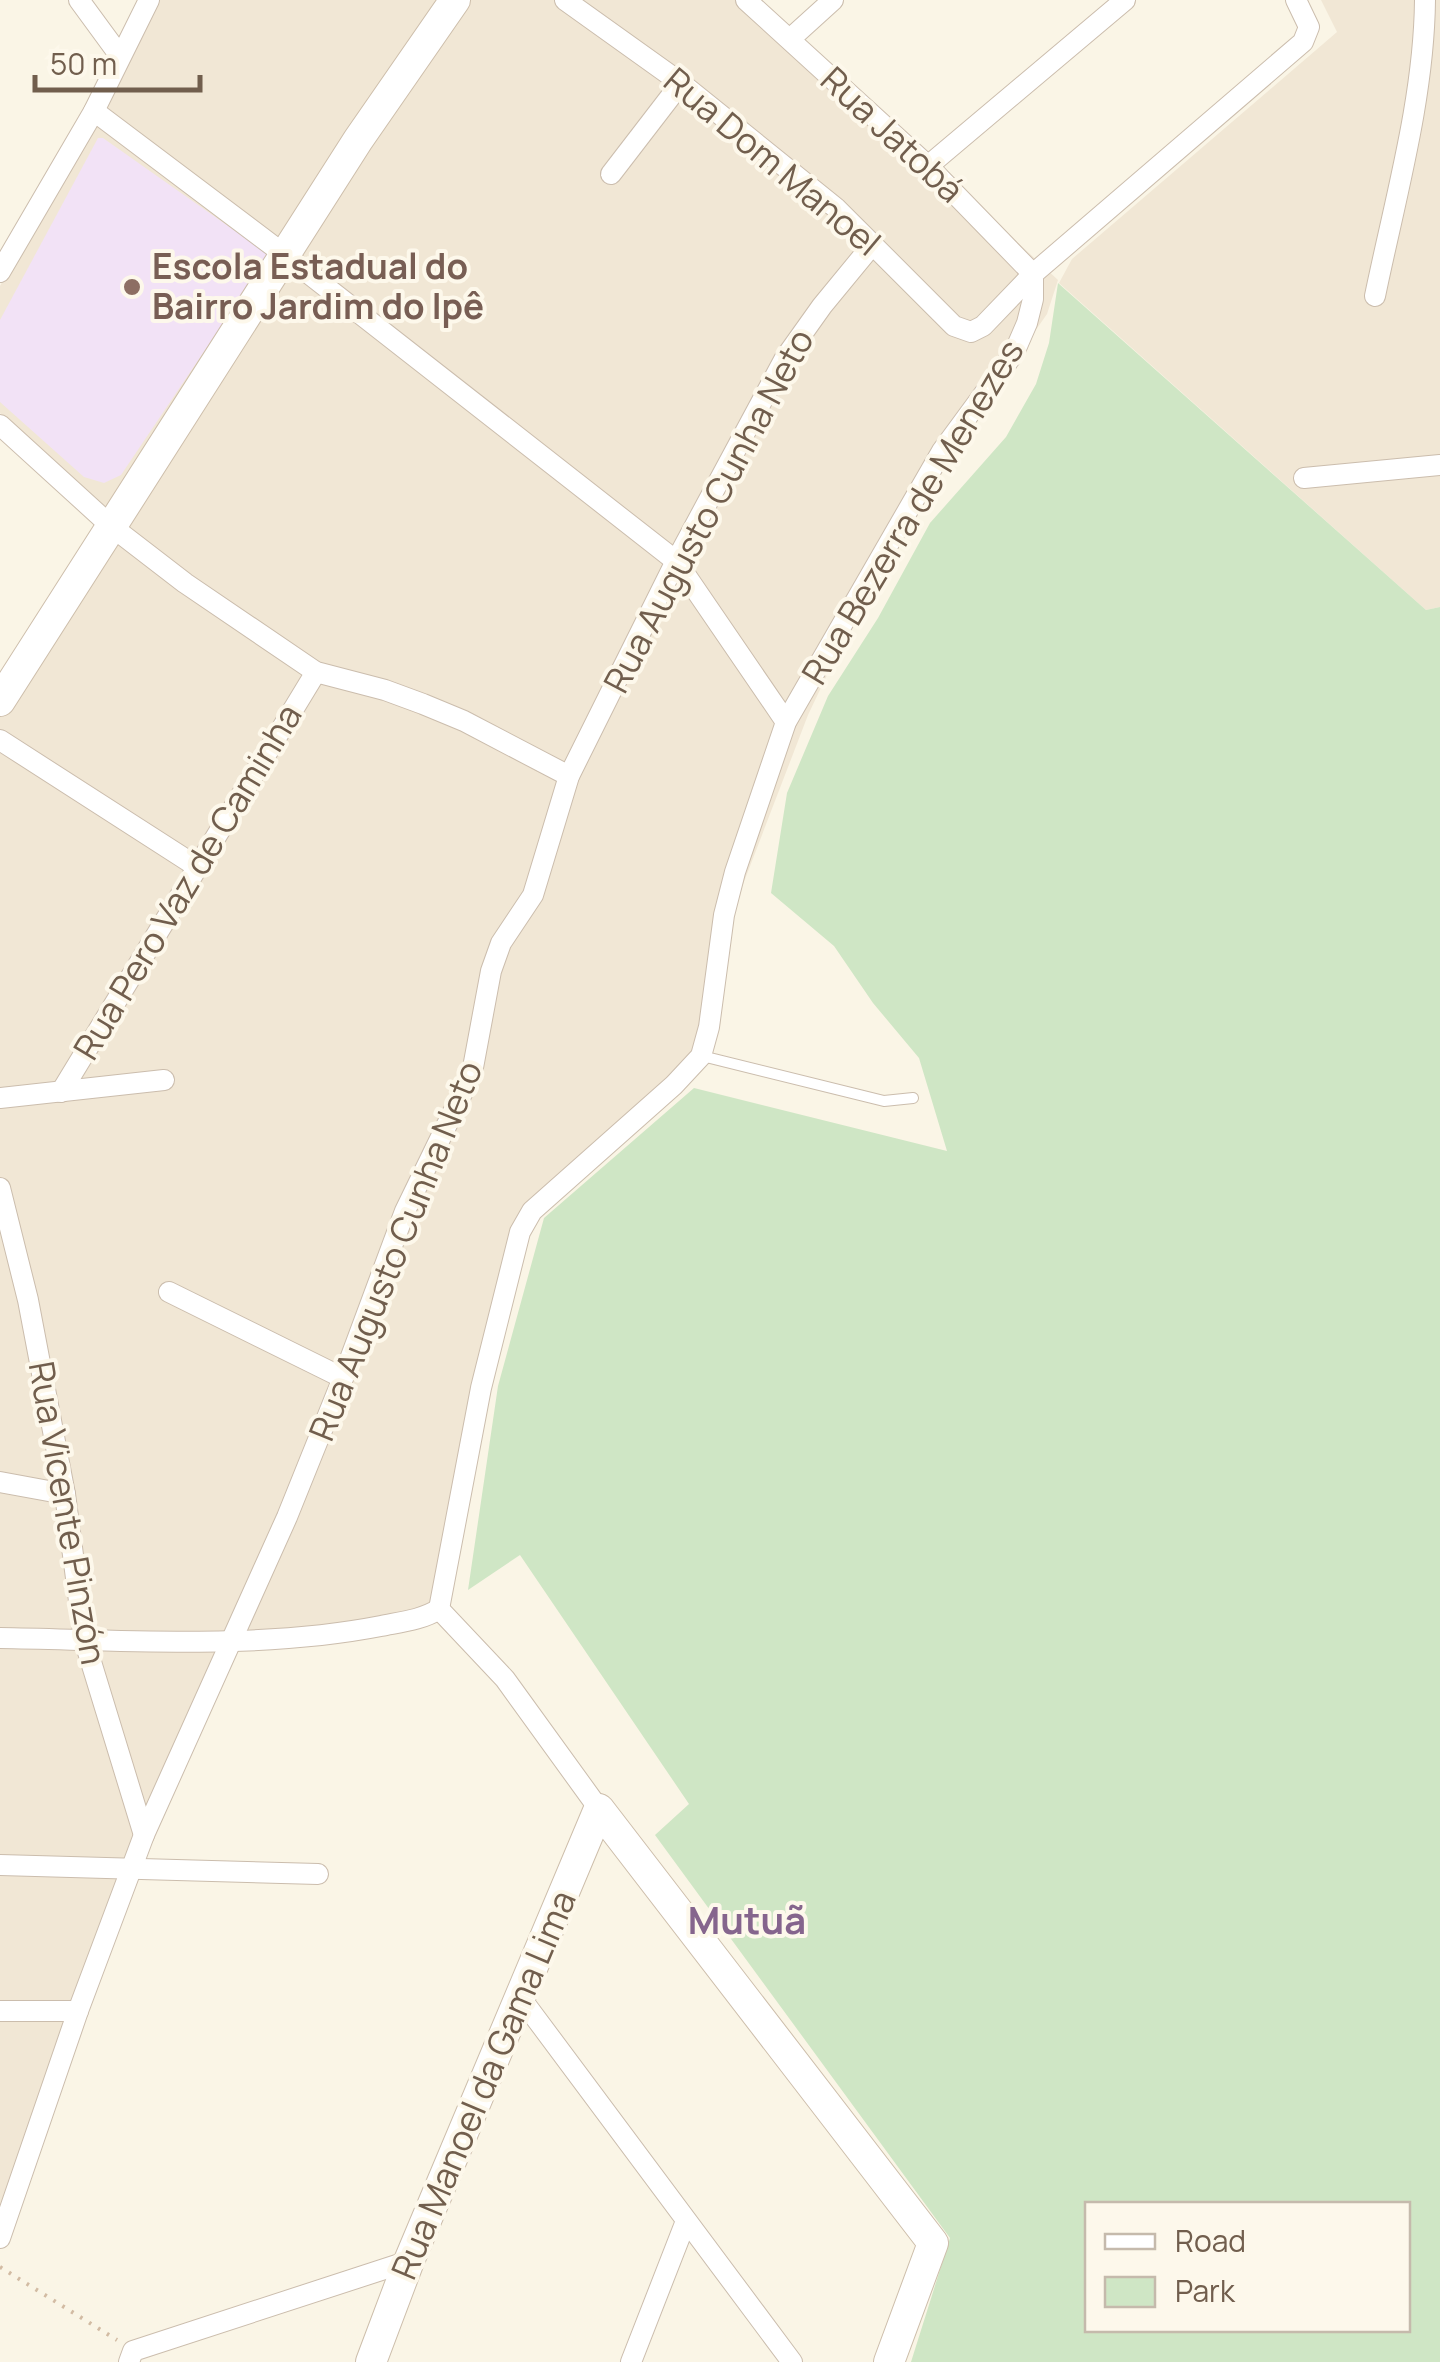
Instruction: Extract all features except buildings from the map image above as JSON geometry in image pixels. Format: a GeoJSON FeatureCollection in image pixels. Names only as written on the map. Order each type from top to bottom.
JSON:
{"type":"FeatureCollection","features":[{"type":"Feature","properties":{"kind":"street"},"geometry":{"type":"LineString","coordinates":[[79,0],[120,56]]}},
{"type":"Feature","properties":{"kind":"street"},"geometry":{"type":"LineString","coordinates":[[0,272],[94,111],[150,0]]}},
{"type":"Feature","properties":{"kind":"street"},"geometry":{"type":"LineString","coordinates":[[0,701],[358,140],[456,0]]}},
{"type":"Feature","properties":{"kind":"street","name":"Rua Dom Manoel"},"geometry":{"type":"LineString","coordinates":[[566,0],[681,84],[836,208],[954,326],[971,332],[983,326],[1033,274]]}},
{"type":"Feature","properties":{"kind":"street","name":"Rua Jatobá"},"geometry":{"type":"LineString","coordinates":[[746,0],[928,166],[1033,274]]}},
{"type":"Feature","properties":{"kind":"street"},"geometry":{"type":"LineString","coordinates":[[790,39],[833,0]]}},
{"type":"Feature","properties":{"kind":"street"},"geometry":{"type":"LineString","coordinates":[[928,166],[1125,0]]}},
{"type":"Feature","properties":{"kind":"street"},"geometry":{"type":"LineString","coordinates":[[1033,274],[1303,42],[1309,27],[1296,0]]}},
{"type":"Feature","properties":{"kind":"street"},"geometry":{"type":"LineString","coordinates":[[1375,296],[1418,86],[1426,0]]}},
{"type":"Feature","properties":{"kind":"street"},"geometry":{"type":"LineString","coordinates":[[611,174],[681,84]]}},
{"type":"Feature","properties":{"kind":"street"},"geometry":{"type":"LineString","coordinates":[[94,111],[676,561],[786,722]]}},
{"type":"Feature","properties":{"kind":"street","name":"Rua Augusto Cunha Neto"},"geometry":{"type":"LineString","coordinates":[[0,2238],[144,1834],[287,1516],[344,1378],[405,1211],[472,1073],[491,970],[501,943],[533,895],[569,776],[676,561],[785,358],[873,244]]}},
{"type":"Feature","properties":{"kind":"street","name":"Rua Bezerra de Menezes"},"geometry":{"type":"LineString","coordinates":[[701,1056],[710,1027],[724,915],[750,821],[786,722],[942,451],[1014,353],[1028,323],[1033,274]]}},
{"type":"Feature","properties":{"kind":"street"},"geometry":{"type":"LineString","coordinates":[[0,425],[112,526],[185,582],[316,672],[423,704],[569,776]]}},
{"type":"Feature","properties":{"kind":"street"},"geometry":{"type":"LineString","coordinates":[[1304,478],[1440,465]]}},
{"type":"Feature","properties":{"kind":"street","name":"Rua Pero Vaz de Caminha"},"geometry":{"type":"LineString","coordinates":[[61,1092],[316,672]]}},
{"type":"Feature","properties":{"kind":"street"},"geometry":{"type":"LineString","coordinates":[[0,740],[196,866]]}},
{"type":"Feature","properties":{"kind":"street"},"geometry":{"type":"LineString","coordinates":[[0,1638],[232,1640],[354,1631],[428,1616],[439,1609],[481,1388],[520,1232],[532,1211],[674,1086],[701,1056]]}},
{"type":"Feature","properties":{"kind":"street"},"geometry":{"type":"LineString","coordinates":[[0,1098],[164,1080]]}},
{"type":"Feature","properties":{"kind":"street","name":"Rua Vicente Pinzón"},"geometry":{"type":"LineString","coordinates":[[0,1188],[28,1300],[65,1494],[84,1640],[144,1834]]}},
{"type":"Feature","properties":{"kind":"street"},"geometry":{"type":"LineString","coordinates":[[169,1292],[344,1378]]}},
{"type":"Feature","properties":{"kind":"street"},"geometry":{"type":"LineString","coordinates":[[0,1482],[65,1494]]}},
{"type":"Feature","properties":{"kind":"street"},"geometry":{"type":"LineString","coordinates":[[439,1609],[505,1680],[933,2243],[889,2362]]}},
{"type":"Feature","properties":{"kind":"street","name":"Rua Manoel da Gama Lima"},"geometry":{"type":"LineString","coordinates":[[371,2362],[600,1809]]}},
{"type":"Feature","properties":{"kind":"street"},"geometry":{"type":"LineString","coordinates":[[0,1865],[318,1874]]}},
{"type":"Feature","properties":{"kind":"street"},"geometry":{"type":"LineString","coordinates":[[520,1997],[792,2362]]}},
{"type":"Feature","properties":{"kind":"street"},"geometry":{"type":"LineString","coordinates":[[0,2011],[78,2011]]}},
{"type":"Feature","properties":{"kind":"street"},"geometry":{"type":"LineString","coordinates":[[631,2362],[686,2220]]}},
{"type":"Feature","properties":{"kind":"street"},"geometry":{"type":"LineString","coordinates":[[131,2356],[410,2261]]}},
{"type":"Feature","properties":{"kind":"lane"},"geometry":{"type":"LineString","coordinates":[[701,1056],[884,1102],[913,1098]]}},
{"type":"Feature","properties":{"kind":"path"},"geometry":{"type":"LineString","coordinates":[[0,2267],[131,2356]]}},
{"type":"Feature","properties":{"kind":"shaded area"},"geometry":{"type":"Polygon","coordinates":[[[158,0],[757,0],[1058,280],[1047,314],[951,452],[873,578],[808,715],[732,913],[707,1060],[610,1131],[547,1184],[514,1228],[436,1617],[231,1643],[149,1836],[0,2233],[0,715],[119,523],[0,413],[0,286],[158,0]]]}},
{"type":"Feature","properties":{"kind":"shaded area"},"geometry":{"type":"Polygon","coordinates":[[[1321,0],[1440,0],[1440,607],[1426,610],[1059,283],[1072,259],[1337,32],[1321,0]]]}},
{"type":"Feature","properties":{"kind":"shaded area","name":"Escola Estadual do Bairro Jardim do Ipê"},"geometry":{"type":"Polygon","coordinates":[[[98,138],[269,255],[121,475],[104,483],[84,477],[0,402],[0,320],[98,138]]]}},
{"type":"Feature","properties":{"kind":"green space"},"geometry":{"type":"Polygon","coordinates":[[[1058,283],[1426,610],[1440,607],[1440,2362],[911,2362],[950,2238],[655,1835],[689,1804],[520,1555],[468,1590],[498,1386],[544,1218],[694,1088],[947,1151],[919,1058],[873,1003],[834,946],[771,893],[787,793],[828,696],[878,618],[930,523],[1006,437],[1036,384],[1049,343],[1058,283]]]}},
{"type":"Feature","properties":{"kind":"place","name":"Escola Estadual do Bairro Jardim do Ipê"},"geometry":{"type":"Point","coordinates":[132,287]}},
{"type":"Feature","properties":{"kind":"district","name":"Mutuã"},"geometry":{"type":"Point","coordinates":[747,1921]}}]}
